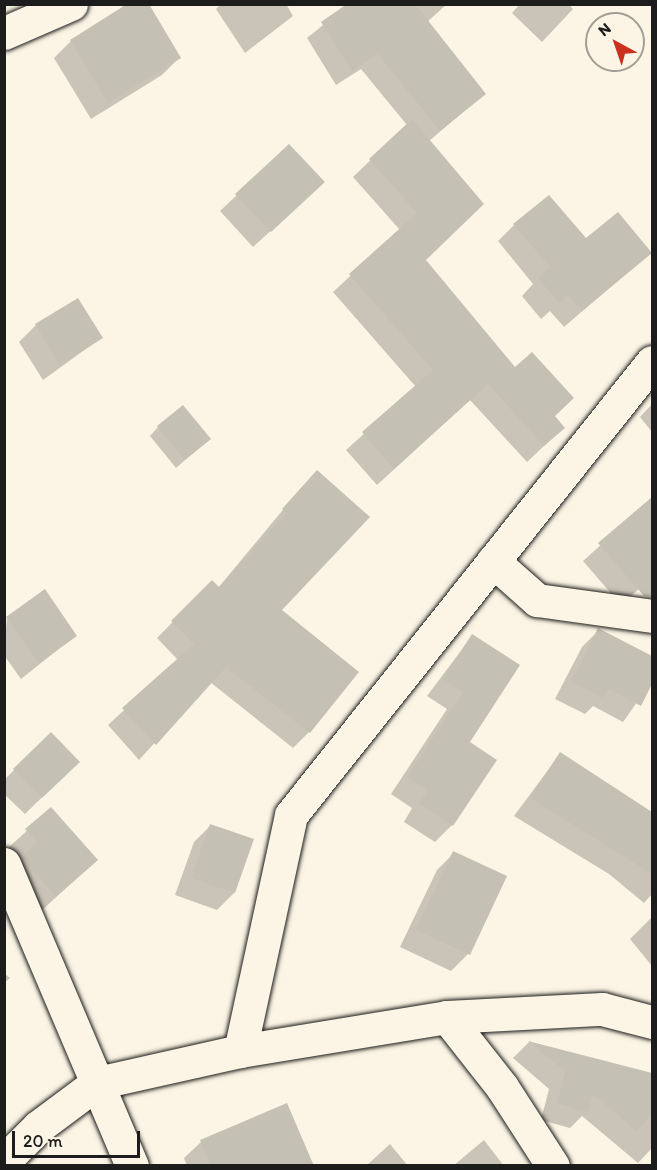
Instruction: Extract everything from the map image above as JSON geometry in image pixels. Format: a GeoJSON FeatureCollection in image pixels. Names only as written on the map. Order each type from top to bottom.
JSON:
{"type":"FeatureCollection","features":[{"type":"Feature","properties":{"kind":"street"},"geometry":{"type":"LineString","coordinates":[[4,33],[71,4]]}},
{"type":"Feature","properties":{"kind":"street"},"geometry":{"type":"LineString","coordinates":[[240,1051],[291,815],[652,362]]}},
{"type":"Feature","properties":{"kind":"street"},"geometry":{"type":"LineString","coordinates":[[493,561],[537,600],[652,616]]}},
{"type":"Feature","properties":{"kind":"street"},"geometry":{"type":"LineString","coordinates":[[4,864],[132,1166]]}},
{"type":"Feature","properties":{"kind":"street"},"geometry":{"type":"LineString","coordinates":[[4,1161],[38,1127],[97,1083],[240,1051],[447,1017],[602,1010],[652,1022]]}},
{"type":"Feature","properties":{"kind":"street"},"geometry":{"type":"LineString","coordinates":[[447,1017],[502,1087],[553,1166]]}},
{"type":"Feature","properties":{"kind":"building"},"geometry":{"type":"Polygon","coordinates":[[[127,4],[149,4],[181,58],[108,103],[70,40],[127,4]]]}},
{"type":"Feature","properties":{"kind":"building"},"geometry":{"type":"Polygon","coordinates":[[[347,4],[415,4],[486,94],[440,131],[378,54],[352,71],[321,22],[347,4]]]}},
{"type":"Feature","properties":{"kind":"building"},"geometry":{"type":"Polygon","coordinates":[[[412,119],[484,204],[426,260],[515,367],[532,352],[574,398],[555,416],[565,428],[544,446],[488,384],[394,469],[362,432],[433,370],[349,274],[417,213],[369,159],[412,119]]]}},
{"type":"Feature","properties":{"kind":"building"},"geometry":{"type":"Polygon","coordinates":[[[289,144],[325,182],[271,232],[235,194],[289,144]]]}},
{"type":"Feature","properties":{"kind":"building"},"geometry":{"type":"Polygon","coordinates":[[[549,195],[586,238],[618,212],[652,253],[582,311],[568,295],[559,303],[538,278],[550,267],[513,224],[549,195]]]}},
{"type":"Feature","properties":{"kind":"building"},"geometry":{"type":"Polygon","coordinates":[[[78,298],[103,338],[60,365],[35,324],[78,298]]]}},
{"type":"Feature","properties":{"kind":"building"},"geometry":{"type":"Polygon","coordinates":[[[183,405],[211,439],[185,460],[157,426],[183,405]]]}},
{"type":"Feature","properties":{"kind":"building"},"geometry":{"type":"Polygon","coordinates":[[[317,470],[370,517],[282,610],[359,672],[310,733],[226,667],[156,745],[122,708],[194,644],[171,621],[212,580],[219,587],[286,513],[282,509],[317,470]]]}},
{"type":"Feature","properties":{"kind":"building"},"geometry":{"type":"Polygon","coordinates":[[[652,497],[652,597],[644,596],[598,543],[652,497]]]}},
{"type":"Feature","properties":{"kind":"building"},"geometry":{"type":"Polygon","coordinates":[[[45,589],[77,636],[39,663],[6,617],[45,589]]]}},
{"type":"Feature","properties":{"kind":"building"},"geometry":{"type":"Polygon","coordinates":[[[598,628],[652,656],[652,684],[641,706],[609,689],[603,698],[571,682],[598,628]]]}},
{"type":"Feature","properties":{"kind":"building"},"geometry":{"type":"Polygon","coordinates":[[[472,634],[520,665],[470,742],[497,760],[453,826],[419,804],[428,790],[407,777],[463,692],[443,679],[472,634]]]}},
{"type":"Feature","properties":{"kind":"building"},"geometry":{"type":"Polygon","coordinates":[[[51,732],[80,762],[42,798],[13,769],[51,732]]]}},
{"type":"Feature","properties":{"kind":"building"},"geometry":{"type":"Polygon","coordinates":[[[560,752],[652,812],[652,874],[530,798],[560,752]]]}},
{"type":"Feature","properties":{"kind":"building"},"geometry":{"type":"Polygon","coordinates":[[[51,807],[98,860],[56,897],[22,857],[37,842],[25,829],[51,807]]]}},
{"type":"Feature","properties":{"kind":"building"},"geometry":{"type":"Polygon","coordinates":[[[210,824],[254,839],[235,893],[191,878],[210,824]]]}},
{"type":"Feature","properties":{"kind":"building"},"geometry":{"type":"Polygon","coordinates":[[[453,851],[507,876],[470,955],[416,930],[453,851]]]}},
{"type":"Feature","properties":{"kind":"building"},"geometry":{"type":"Polygon","coordinates":[[[528,1041],[652,1073],[652,1113],[637,1131],[593,1094],[588,1112],[557,1103],[565,1071],[528,1041]]]}},
{"type":"Feature","properties":{"kind":"building"},"geometry":{"type":"Polygon","coordinates":[[[287,1103],[314,1166],[211,1166],[200,1140],[287,1103]]]}}]}
